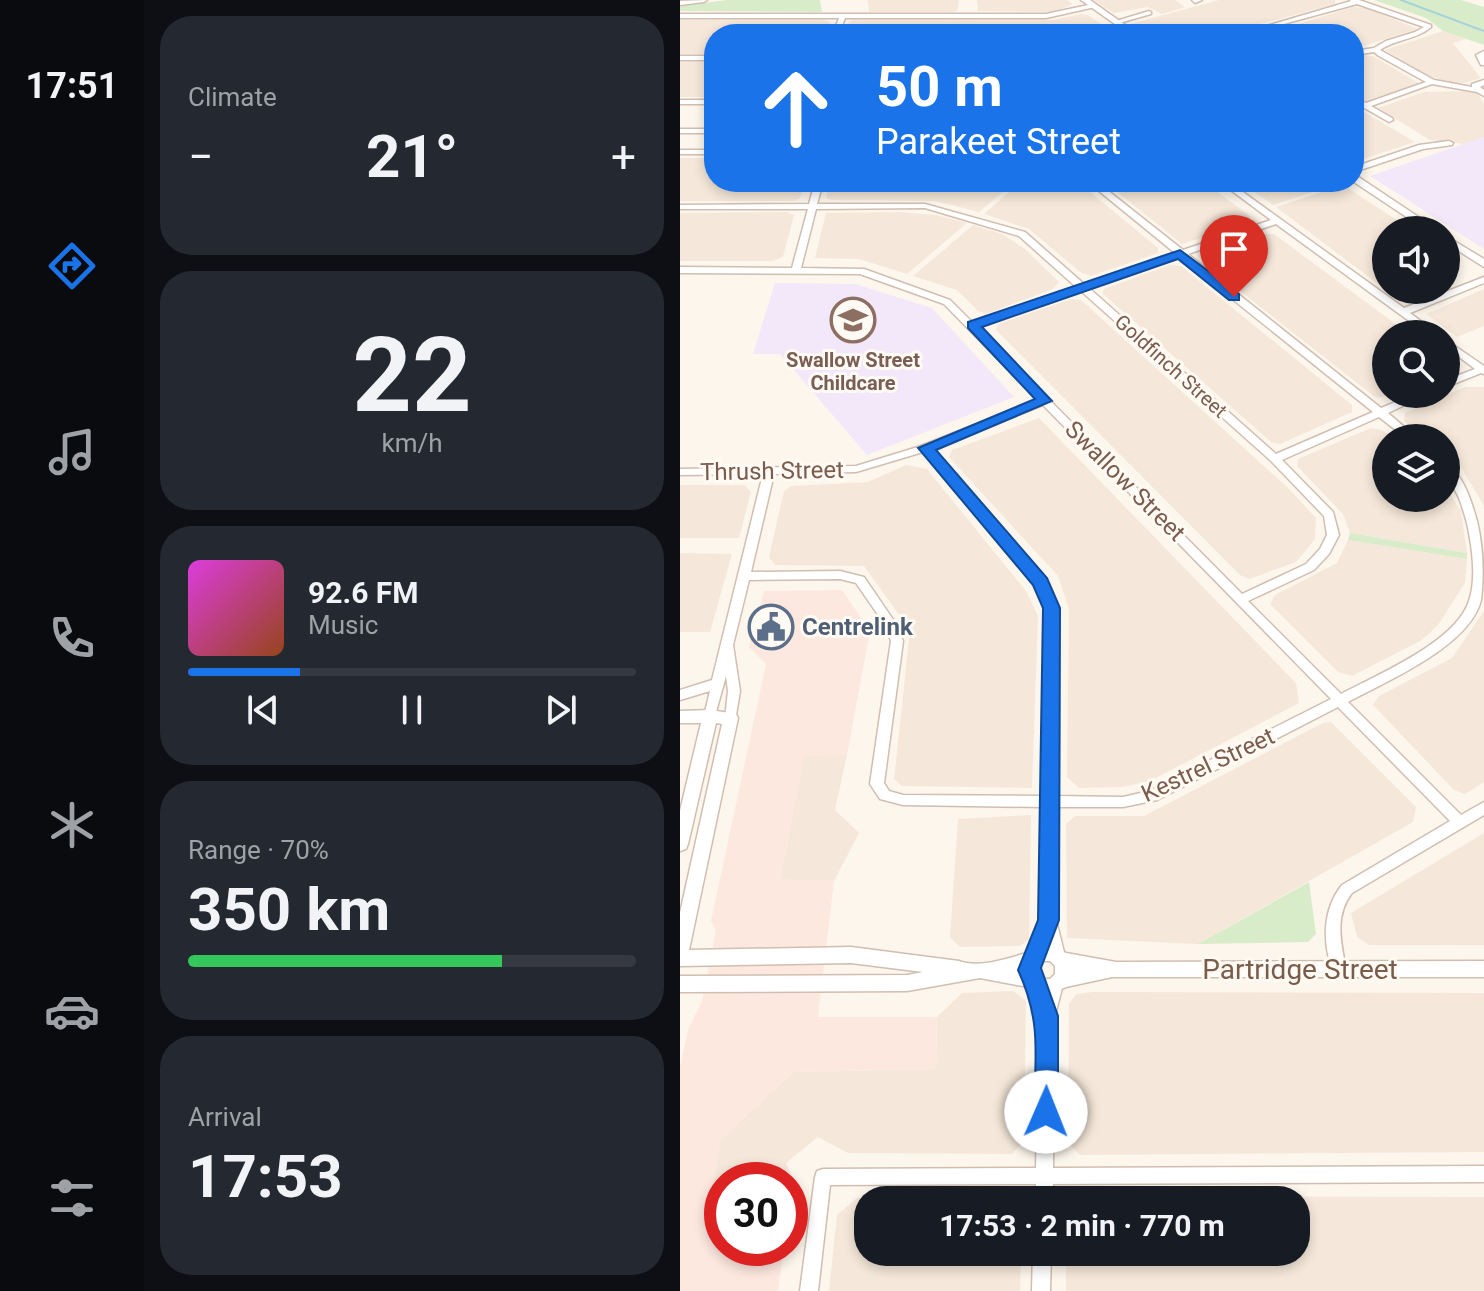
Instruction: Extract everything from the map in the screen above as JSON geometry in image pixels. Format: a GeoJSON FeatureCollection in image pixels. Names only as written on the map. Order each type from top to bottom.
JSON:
{"type":"FeatureCollection","features":[{"type":"Feature","properties":{"kind":"street"},"geometry":{"type":"LineString","coordinates":[[680,3],[704,0]]}},
{"type":"Feature","properties":{"kind":"street"},"geometry":{"type":"LineString","coordinates":[[854,15],[859,0]]}},
{"type":"Feature","properties":{"kind":"street"},"geometry":{"type":"LineString","coordinates":[[1085,0],[1119,24]]}},
{"type":"Feature","properties":{"kind":"street"},"geometry":{"type":"LineString","coordinates":[[1276,24],[1354,1],[1429,26],[1376,50],[1364,52]]}},
{"type":"Feature","properties":{"kind":"street"},"geometry":{"type":"LineString","coordinates":[[680,16],[1058,15],[1093,6]]}},
{"type":"Feature","properties":{"kind":"street"},"geometry":{"type":"LineString","coordinates":[[1116,22],[1149,13]]}},
{"type":"Feature","properties":{"kind":"street"},"geometry":{"type":"LineString","coordinates":[[840,24],[843,15]]}},
{"type":"Feature","properties":{"kind":"street"},"geometry":{"type":"LineString","coordinates":[[1376,50],[1432,82],[1480,92]]}},
{"type":"Feature","properties":{"kind":"street"},"geometry":{"type":"LineString","coordinates":[[1484,53],[1480,55],[1484,63]]}},
{"type":"Feature","properties":{"kind":"street"},"geometry":{"type":"LineString","coordinates":[[680,58],[704,58]]}},
{"type":"Feature","properties":{"kind":"street"},"geometry":{"type":"LineString","coordinates":[[1366,105],[1432,82]]}},
{"type":"Feature","properties":{"kind":"street"},"geometry":{"type":"LineString","coordinates":[[1480,92],[1475,86],[1484,82]]}},
{"type":"Feature","properties":{"kind":"street"},"geometry":{"type":"LineString","coordinates":[[680,102],[704,102]]}},
{"type":"Feature","properties":{"kind":"street"},"geometry":{"type":"LineString","coordinates":[[1366,105],[1389,120]]}},
{"type":"Feature","properties":{"kind":"street"},"geometry":{"type":"LineString","coordinates":[[680,131],[704,131]]}},
{"type":"Feature","properties":{"kind":"street"},"geometry":{"type":"LineString","coordinates":[[1364,167],[1422,147],[1449,143]]}},
{"type":"Feature","properties":{"kind":"street"},"geometry":{"type":"LineString","coordinates":[[680,152],[704,152]]}},
{"type":"Feature","properties":{"kind":"street"},"geometry":{"type":"LineString","coordinates":[[1364,185],[1412,216]]}},
{"type":"Feature","properties":{"kind":"street"},"geometry":{"type":"LineString","coordinates":[[796,270],[816,192]]}},
{"type":"Feature","properties":{"kind":"street"},"geometry":{"type":"LineString","coordinates":[[1104,192],[1395,424]]}},
{"type":"Feature","properties":{"kind":"street"},"geometry":{"type":"LineString","coordinates":[[1238,192],[1414,320]]}},
{"type":"Feature","properties":{"kind":"street","name":"Goldfinch Street"},"geometry":{"type":"LineString","coordinates":[[680,207],[925,206],[1022,234],[1275,459],[1329,515],[1333,535],[1325,551],[1310,567],[1242,599]]}},
{"type":"Feature","properties":{"kind":"street"},"geometry":{"type":"LineString","coordinates":[[973,325],[1277,221]]}},
{"type":"Feature","properties":{"kind":"street"},"geometry":{"type":"LineString","coordinates":[[1460,248],[1484,264]]}},
{"type":"Feature","properties":{"kind":"street","name":"Swallow Street"},"geometry":{"type":"LineString","coordinates":[[680,270],[861,271],[935,295],[973,325],[1459,822]]}},
{"type":"Feature","properties":{"kind":"street"},"geometry":{"type":"LineString","coordinates":[[1403,312],[1484,280]]}},
{"type":"Feature","properties":{"kind":"street"},"geometry":{"type":"LineString","coordinates":[[1460,353],[1483,370]]}},
{"type":"Feature","properties":{"kind":"street"},"geometry":{"type":"LineString","coordinates":[[1460,379],[1483,370]]}},
{"type":"Feature","properties":{"kind":"street","name":"Thrush Street"},"geometry":{"type":"LineString","coordinates":[[680,472],[856,469],[925,448],[1044,401]]}},
{"type":"Feature","properties":{"kind":"street"},"geometry":{"type":"LineString","coordinates":[[1275,459],[1390,408]]}},
{"type":"Feature","properties":{"kind":"street"},"geometry":{"type":"LineString","coordinates":[[925,448],[1041,582],[1051,608],[1049,920],[1066,969],[1047,982]]}},
{"type":"Feature","properties":{"kind":"street"},"geometry":{"type":"LineString","coordinates":[[680,844],[769,472]]}},
{"type":"Feature","properties":{"kind":"street","name":"Kestrel Street"},"geometry":{"type":"LineString","coordinates":[[745,576],[840,575],[860,580],[890,624],[896,651],[877,784],[885,795],[903,800],[1123,802],[1152,796],[1342,699],[1429,652],[1452,634],[1477,601],[1482,587],[1483,536],[1479,520],[1460,489]]}},
{"type":"Feature","properties":{"kind":"street"},"geometry":{"type":"LineString","coordinates":[[680,951],[731,718],[734,691],[728,647]]}},
{"type":"Feature","properties":{"kind":"street"},"geometry":{"type":"LineString","coordinates":[[680,695],[716,684]]}},
{"type":"Feature","properties":{"kind":"street"},"geometry":{"type":"LineString","coordinates":[[680,717],[731,718]]}},
{"type":"Feature","properties":{"kind":"street"},"geometry":{"type":"LineString","coordinates":[[1339,969],[1332,932],[1336,900],[1347,889],[1484,808]]}},
{"type":"Feature","properties":{"kind":"street"},"geometry":{"type":"LineString","coordinates":[[1047,982],[1029,970],[1049,920]]}},
{"type":"Feature","properties":{"kind":"street","name":"Partridge Street"},"geometry":{"type":"LineString","coordinates":[[988,970],[1047,953],[1116,970]]}},
{"type":"Feature","properties":{"kind":"street","name":"Partridge Street"},"geometry":{"type":"LineString","coordinates":[[680,958],[851,955],[988,970],[1047,982],[1116,970],[1484,969]]}},
{"type":"Feature","properties":{"kind":"street","name":"Partridge Street"},"geometry":{"type":"LineString","coordinates":[[680,984],[907,983],[968,970]]}},
{"type":"Feature","properties":{"kind":"street"},"geometry":{"type":"LineString","coordinates":[[1045,1186],[1047,982]]}},
{"type":"Feature","properties":{"kind":"street"},"geometry":{"type":"LineString","coordinates":[[809,1291],[823,1177],[1484,1174]]}},
{"type":"Feature","properties":{"kind":"street"},"geometry":{"type":"LineString","coordinates":[[1041,1291],[1042,1266]]}},
{"type":"Feature","properties":{"kind":"shaded area"},"geometry":{"type":"Polygon","coordinates":[[[868,0],[959,0],[957,11],[952,12],[869,12],[868,0]]]}},
{"type":"Feature","properties":{"kind":"shaded area"},"geometry":{"type":"Polygon","coordinates":[[[977,0],[1067,0],[1073,4],[1055,12],[978,11],[977,0]]]}},
{"type":"Feature","properties":{"kind":"shaded area"},"geometry":{"type":"Polygon","coordinates":[[[1093,0],[1175,0],[1185,7],[1162,14],[1148,7],[1114,13],[1093,0]]]}},
{"type":"Feature","properties":{"kind":"shaded area"},"geometry":{"type":"Polygon","coordinates":[[[1219,0],[1335,0],[1335,4],[1261,24],[1130,24],[1219,0]]]}},
{"type":"Feature","properties":{"kind":"shaded area"},"geometry":{"type":"Polygon","coordinates":[[[1353,7],[1366,8],[1418,29],[1364,46],[1364,24],[1298,24],[1353,7]]]}},
{"type":"Feature","properties":{"kind":"shaded area"},"geometry":{"type":"Polygon","coordinates":[[[1081,14],[1101,24],[848,24],[853,20],[1053,20],[1081,14]]]}},
{"type":"Feature","properties":{"kind":"shaded area"},"geometry":{"type":"Polygon","coordinates":[[[680,20],[830,22],[704,24],[704,54],[680,54],[680,20]]]}},
{"type":"Feature","properties":{"kind":"shaded area"},"geometry":{"type":"Polygon","coordinates":[[[1443,31],[1466,39],[1453,43],[1481,78],[1464,83],[1447,82],[1426,75],[1385,50],[1443,31]]]}},
{"type":"Feature","properties":{"kind":"shaded area"},"geometry":{"type":"Polygon","coordinates":[[[1364,55],[1373,56],[1420,84],[1366,101],[1364,55]]]}},
{"type":"Feature","properties":{"kind":"shaded area"},"geometry":{"type":"Polygon","coordinates":[[[680,62],[704,62],[704,97],[680,97],[680,62]]]}},
{"type":"Feature","properties":{"kind":"shaded area"},"geometry":{"type":"Polygon","coordinates":[[[1424,92],[1478,93],[1484,104],[1484,137],[1464,144],[1430,140],[1378,108],[1424,92]]]}},
{"type":"Feature","properties":{"kind":"shaded area"},"geometry":{"type":"Polygon","coordinates":[[[1364,112],[1415,142],[1364,159],[1364,112]]]}},
{"type":"Feature","properties":{"kind":"shaded area"},"geometry":{"type":"Polygon","coordinates":[[[1484,137],[1484,249],[1460,234],[1460,216],[1432,216],[1370,176],[1484,137]]]}},
{"type":"Feature","properties":{"kind":"shaded area"},"geometry":{"type":"Polygon","coordinates":[[[680,158],[704,158],[704,192],[802,192],[800,198],[794,201],[680,201],[680,158]]]}},
{"type":"Feature","properties":{"kind":"shaded area"},"geometry":{"type":"Polygon","coordinates":[[[827,192],[1003,192],[979,212],[935,201],[826,198],[827,192]]]}},
{"type":"Feature","properties":{"kind":"shaded area"},"geometry":{"type":"Polygon","coordinates":[[[1009,192],[1090,192],[1158,248],[1158,253],[1091,276],[1080,272],[1029,229],[984,214],[1009,192]]]}},
{"type":"Feature","properties":{"kind":"shaded area"},"geometry":{"type":"Polygon","coordinates":[[[1117,192],[1218,192],[1250,216],[1250,222],[1182,244],[1117,192]]]}},
{"type":"Feature","properties":{"kind":"shaded area"},"geometry":{"type":"Polygon","coordinates":[[[1254,192],[1313,192],[1273,205],[1254,192]]]}},
{"type":"Feature","properties":{"kind":"shaded area"},"geometry":{"type":"Polygon","coordinates":[[[1322,192],[1354,192],[1391,216],[1372,216],[1372,279],[1276,207],[1322,192]]]}},
{"type":"Feature","properties":{"kind":"shaded area"},"geometry":{"type":"Polygon","coordinates":[[[787,212],[794,215],[783,257],[773,261],[680,261],[680,213],[787,212]]]}},
{"type":"Feature","properties":{"kind":"shaded area"},"geometry":{"type":"Polygon","coordinates":[[[826,213],[936,215],[967,223],[907,274],[859,259],[815,258],[826,213]]]}},
{"type":"Feature","properties":{"kind":"shaded area"},"geometry":{"type":"Polygon","coordinates":[[[973,225],[1002,234],[1025,249],[1059,282],[1053,289],[986,314],[978,311],[957,290],[913,276],[973,225]]]}},
{"type":"Feature","properties":{"kind":"shaded area"},"geometry":{"type":"Polygon","coordinates":[[[1260,234],[1274,234],[1390,320],[1372,320],[1372,395],[1201,260],[1201,255],[1260,234]]]}},
{"type":"Feature","properties":{"kind":"shaded area"},"geometry":{"type":"Polygon","coordinates":[[[1169,265],[1181,266],[1352,405],[1352,412],[1280,444],[1271,442],[1102,293],[1104,289],[1169,265]]]}},
{"type":"Feature","properties":{"kind":"shaded area"},"geometry":{"type":"Polygon","coordinates":[[[775,283],[855,284],[932,308],[1014,397],[867,455],[780,354],[753,354],[775,283]]]}},
{"type":"Feature","properties":{"kind":"shaded area"},"geometry":{"type":"Polygon","coordinates":[[[1484,289],[1484,326],[1460,336],[1460,320],[1434,320],[1426,314],[1449,304],[1460,304],[1460,299],[1484,289]]]}},
{"type":"Feature","properties":{"kind":"shaded area"},"geometry":{"type":"Polygon","coordinates":[[[1071,299],[1081,300],[1287,487],[1316,518],[1315,539],[1296,562],[1249,579],[1240,575],[996,330],[998,324],[1071,299]]]}},
{"type":"Feature","properties":{"kind":"shaded area"},"geometry":{"type":"Polygon","coordinates":[[[1484,387],[1484,506],[1460,466],[1460,424],[1408,424],[1404,421],[1405,413],[1417,408],[1460,408],[1460,389],[1484,387]]]}},
{"type":"Feature","properties":{"kind":"shaded area"},"geometry":{"type":"Polygon","coordinates":[[[1039,418],[1296,683],[1299,703],[1152,780],[1124,787],[1079,788],[1067,777],[1069,609],[1058,576],[949,457],[952,450],[1039,418]]]}},
{"type":"Feature","properties":{"kind":"shaded area"},"geometry":{"type":"Polygon","coordinates":[[[1372,428],[1372,512],[1460,512],[1460,509],[1467,553],[1350,533],[1343,514],[1297,466],[1298,459],[1372,428]]]}},
{"type":"Feature","properties":{"kind":"shaded area"},"geometry":{"type":"Polygon","coordinates":[[[906,465],[927,469],[1026,591],[1038,616],[1032,788],[902,786],[894,779],[910,630],[864,566],[775,565],[769,557],[784,491],[791,486],[868,482],[906,465]]]}},
{"type":"Feature","properties":{"kind":"shaded area"},"geometry":{"type":"Polygon","coordinates":[[[680,485],[744,485],[751,492],[739,538],[680,538],[680,485]]]}},
{"type":"Feature","properties":{"kind":"shaded area"},"geometry":{"type":"Polygon","coordinates":[[[1348,540],[1467,559],[1465,583],[1438,625],[1422,640],[1352,676],[1338,672],[1270,604],[1275,595],[1337,563],[1348,540]]]}},
{"type":"Feature","properties":{"kind":"shaded area"},"geometry":{"type":"Polygon","coordinates":[[[680,553],[732,554],[710,632],[680,632],[680,553]]]}},
{"type":"Feature","properties":{"kind":"shaded area"},"geometry":{"type":"Polygon","coordinates":[[[842,590],[870,631],[847,755],[804,756],[780,879],[834,881],[818,1017],[937,1017],[936,1069],[793,1072],[720,1140],[717,1162],[704,1162],[704,1266],[781,1266],[778,1291],[680,1291],[680,1067],[688,1030],[702,1001],[716,930],[711,921],[766,664],[749,647],[764,591],[842,590]]]}},
{"type":"Feature","properties":{"kind":"shaded area"},"geometry":{"type":"Polygon","coordinates":[[[1484,611],[1484,782],[1465,794],[1454,790],[1373,705],[1379,696],[1452,658],[1484,611]]]}},
{"type":"Feature","properties":{"kind":"shaded area"},"geometry":{"type":"Polygon","coordinates":[[[1331,722],[1416,807],[1413,822],[1198,944],[1067,938],[1066,824],[1075,816],[1144,816],[1323,723],[1331,722]]]}},
{"type":"Feature","properties":{"kind":"shaded area"},"geometry":{"type":"Polygon","coordinates":[[[804,755],[847,755],[835,810],[859,833],[834,881],[780,880],[804,755]]]}},
{"type":"Feature","properties":{"kind":"shaded area"},"geometry":{"type":"Polygon","coordinates":[[[1031,815],[1029,939],[1020,946],[960,947],[950,937],[958,819],[1031,815]]]}},
{"type":"Feature","properties":{"kind":"shaded area"},"geometry":{"type":"Polygon","coordinates":[[[1484,833],[1484,945],[1369,945],[1357,937],[1351,913],[1484,833]]]}},
{"type":"Feature","properties":{"kind":"shaded area"},"geometry":{"type":"Polygon","coordinates":[[[1013,991],[1026,1001],[1024,1141],[1012,1154],[848,1153],[818,1137],[787,1162],[717,1162],[720,1140],[793,1072],[936,1069],[937,1017],[962,993],[1013,991]]]}},
{"type":"Feature","properties":{"kind":"shaded area"},"geometry":{"type":"Polygon","coordinates":[[[1484,993],[1484,1152],[1080,1155],[1068,1143],[1069,1003],[1077,994],[1484,993]]]}},
{"type":"Feature","properties":{"kind":"shaded area"},"geometry":{"type":"Polygon","coordinates":[[[1310,1197],[1484,1197],[1484,1291],[1066,1291],[1066,1266],[1310,1266],[1310,1197]]]}},
{"type":"Feature","properties":{"kind":"shaded area"},"geometry":{"type":"Polygon","coordinates":[[[854,1201],[854,1266],[1021,1266],[1020,1291],[829,1291],[837,1215],[854,1201]]]}},
{"type":"Feature","properties":{"kind":"green space"},"geometry":{"type":"Polygon","coordinates":[[[727,0],[820,0],[822,12],[680,11],[680,6],[727,0]]]}},
{"type":"Feature","properties":{"kind":"green space"},"geometry":{"type":"Polygon","coordinates":[[[1374,0],[1461,0],[1484,7],[1484,45],[1443,31],[1426,18],[1374,0]]]}},
{"type":"Feature","properties":{"kind":"green space"},"geometry":{"type":"Polygon","coordinates":[[[1350,533],[1467,553],[1467,559],[1348,540],[1350,533]]]}},
{"type":"Feature","properties":{"kind":"green space"},"geometry":{"type":"Polygon","coordinates":[[[1309,882],[1316,934],[1308,942],[1198,944],[1309,882]]]}},
{"type":"Feature","properties":{"kind":"waterway"},"geometry":{"type":"LineString","coordinates":[[1401,0],[1484,31]]}},
{"type":"Feature","properties":{"kind":"place","name":"Swallow Street Childcare"},"geometry":{"type":"Point","coordinates":[853,320]}},
{"type":"Feature","properties":{"kind":"place","name":"Centrelink"},"geometry":{"type":"Point","coordinates":[771,627]}},
{"type":"Feature","properties":{"kind":"route"},"geometry":{"type":"LineString","coordinates":[[1046,1112],[1047,1016],[1038,984],[1029,970],[1042,945],[1049,920],[1051,608],[1041,582],[925,448],[1044,401],[973,325],[1180,254],[1234,297]]}}]}
